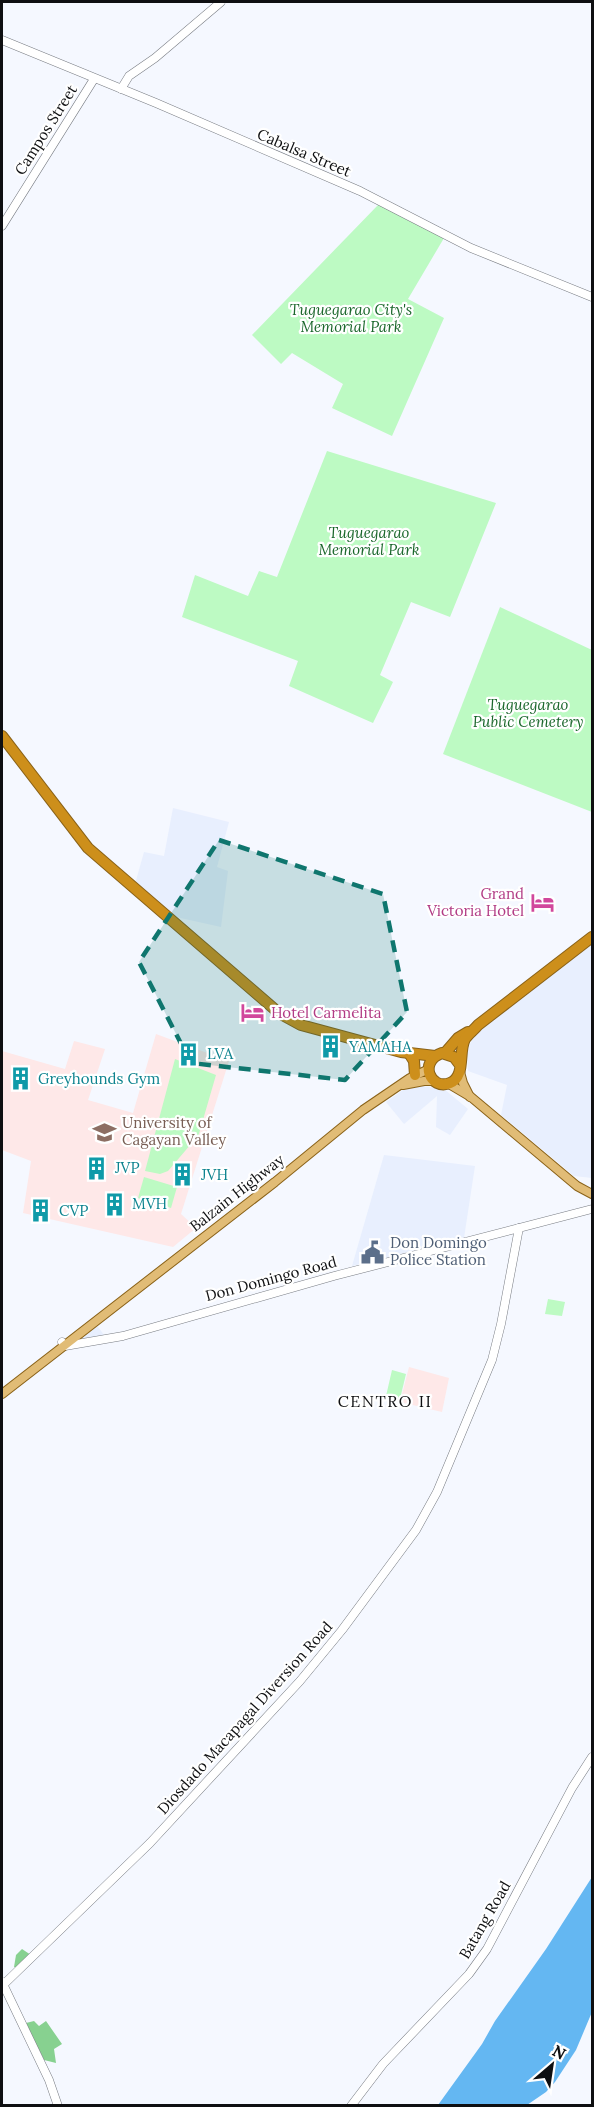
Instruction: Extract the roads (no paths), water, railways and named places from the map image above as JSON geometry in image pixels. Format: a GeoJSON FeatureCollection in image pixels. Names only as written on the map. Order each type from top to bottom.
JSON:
{"type":"FeatureCollection","features":[{"type":"Feature","properties":{"kind":"highway"},"geometry":{"type":"LineString","coordinates":[[2,736],[88,848],[279,1013],[301,1025],[434,1061],[454,1057],[460,1069]]}},
{"type":"Feature","properties":{"kind":"highway"},"geometry":{"type":"LineString","coordinates":[[478,1025],[465,1039],[457,1078],[449,1084],[435,1081],[434,1061],[458,1038],[592,936]]}},
{"type":"Feature","properties":{"kind":"highway"},"geometry":{"type":"LineString","coordinates":[[409,1053],[414,1061],[415,1075]]}},
{"type":"Feature","properties":{"kind":"main road"},"geometry":{"type":"LineString","coordinates":[[121,88],[129,76],[155,58],[221,2]]}},
{"type":"Feature","properties":{"kind":"main road","name":"Cabalsa Street"},"geometry":{"type":"LineString","coordinates":[[2,40],[121,88],[360,191],[471,248],[592,297]]}},
{"type":"Feature","properties":{"kind":"main road","name":"Campos Street"},"geometry":{"type":"LineString","coordinates":[[2,226],[94,79]]}},
{"type":"Feature","properties":{"kind":"main road","name":"Balzain Highway"},"geometry":{"type":"LineString","coordinates":[[2,1389],[275,1182],[365,1108],[434,1061]]}},
{"type":"Feature","properties":{"kind":"main road"},"geometry":{"type":"LineString","coordinates":[[460,1069],[463,1083],[471,1097]]}},
{"type":"Feature","properties":{"kind":"main road"},"geometry":{"type":"LineString","coordinates":[[400,1086],[411,1082],[435,1081]]}},
{"type":"Feature","properties":{"kind":"main road"},"geometry":{"type":"LineString","coordinates":[[449,1084],[471,1097],[558,1171],[592,1194]]}},
{"type":"Feature","properties":{"kind":"main road","name":"Don Domingo Road"},"geometry":{"type":"LineString","coordinates":[[64,1344],[123,1336],[334,1276],[592,1209]]}},
{"type":"Feature","properties":{"kind":"main road","name":"Diosdado Macapagal Diversion Road"},"geometry":{"type":"LineString","coordinates":[[2,1983],[150,1843],[300,1681],[342,1630],[416,1530],[437,1492],[492,1360],[519,1228]]}},
{"type":"Feature","properties":{"kind":"main road","name":"Balzain Highway"},"geometry":{"type":"LineString","coordinates":[[2,1394],[64,1344]]}},
{"type":"Feature","properties":{"kind":"main road","name":"Batang Road"},"geometry":{"type":"LineString","coordinates":[[351,2106],[383,2064],[469,1974],[487,1948],[572,1788],[592,1757]]}},
{"type":"Feature","properties":{"kind":"main road"},"geometry":{"type":"LineString","coordinates":[[2,1983],[49,2080],[57,2106]]}},
{"type":"Feature","properties":{"kind":"water"},"geometry":{"type":"Polygon","coordinates":[[[592,1877],[592,2012],[576,2050],[555,2082],[546,2092],[527,2105],[438,2105],[482,2044],[592,1877]]]}},
{"type":"Feature","properties":{"kind":"place","name":"Grand Victoria Hotel"},"geometry":{"type":"Point","coordinates":[542,903]}},
{"type":"Feature","properties":{"kind":"place","name":"Hotel Carmelita"},"geometry":{"type":"Point","coordinates":[253,1013]}},
{"type":"Feature","properties":{"kind":"place","name":"YAMAHA"},"geometry":{"type":"Point","coordinates":[331,1047]}},
{"type":"Feature","properties":{"kind":"place","name":"LVA"},"geometry":{"type":"Point","coordinates":[189,1054]}},
{"type":"Feature","properties":{"kind":"place","name":"Greyhounds Gym"},"geometry":{"type":"Point","coordinates":[20,1079]}},
{"type":"Feature","properties":{"kind":"place","name":"University of Cagayan Valley"},"geometry":{"type":"Point","coordinates":[104,1132]}},
{"type":"Feature","properties":{"kind":"place","name":"JVP"},"geometry":{"type":"Point","coordinates":[97,1168]}},
{"type":"Feature","properties":{"kind":"place","name":"JVH"},"geometry":{"type":"Point","coordinates":[183,1175]}},
{"type":"Feature","properties":{"kind":"place","name":"MVH"},"geometry":{"type":"Point","coordinates":[114,1204]}},
{"type":"Feature","properties":{"kind":"place","name":"CVP"},"geometry":{"type":"Point","coordinates":[41,1211]}},
{"type":"Feature","properties":{"kind":"place","name":"Don Domingo Police Station"},"geometry":{"type":"Point","coordinates":[372,1252]}},
{"type":"Feature","properties":{"kind":"district","name":"CENTRO II"},"geometry":{"type":"Point","coordinates":[385,1401]}},
{"type":"Feature","properties":{"kind":"park label","name":"Tuguegarao City's Memorial Park"},"geometry":{"type":"Point","coordinates":[351,318]}},
{"type":"Feature","properties":{"kind":"park label","name":"Tuguegarao Memorial Park"},"geometry":{"type":"Point","coordinates":[369,542]}},
{"type":"Feature","properties":{"kind":"park label","name":"Tuguegarao Public Cemetery"},"geometry":{"type":"Point","coordinates":[528,714]}}]}
